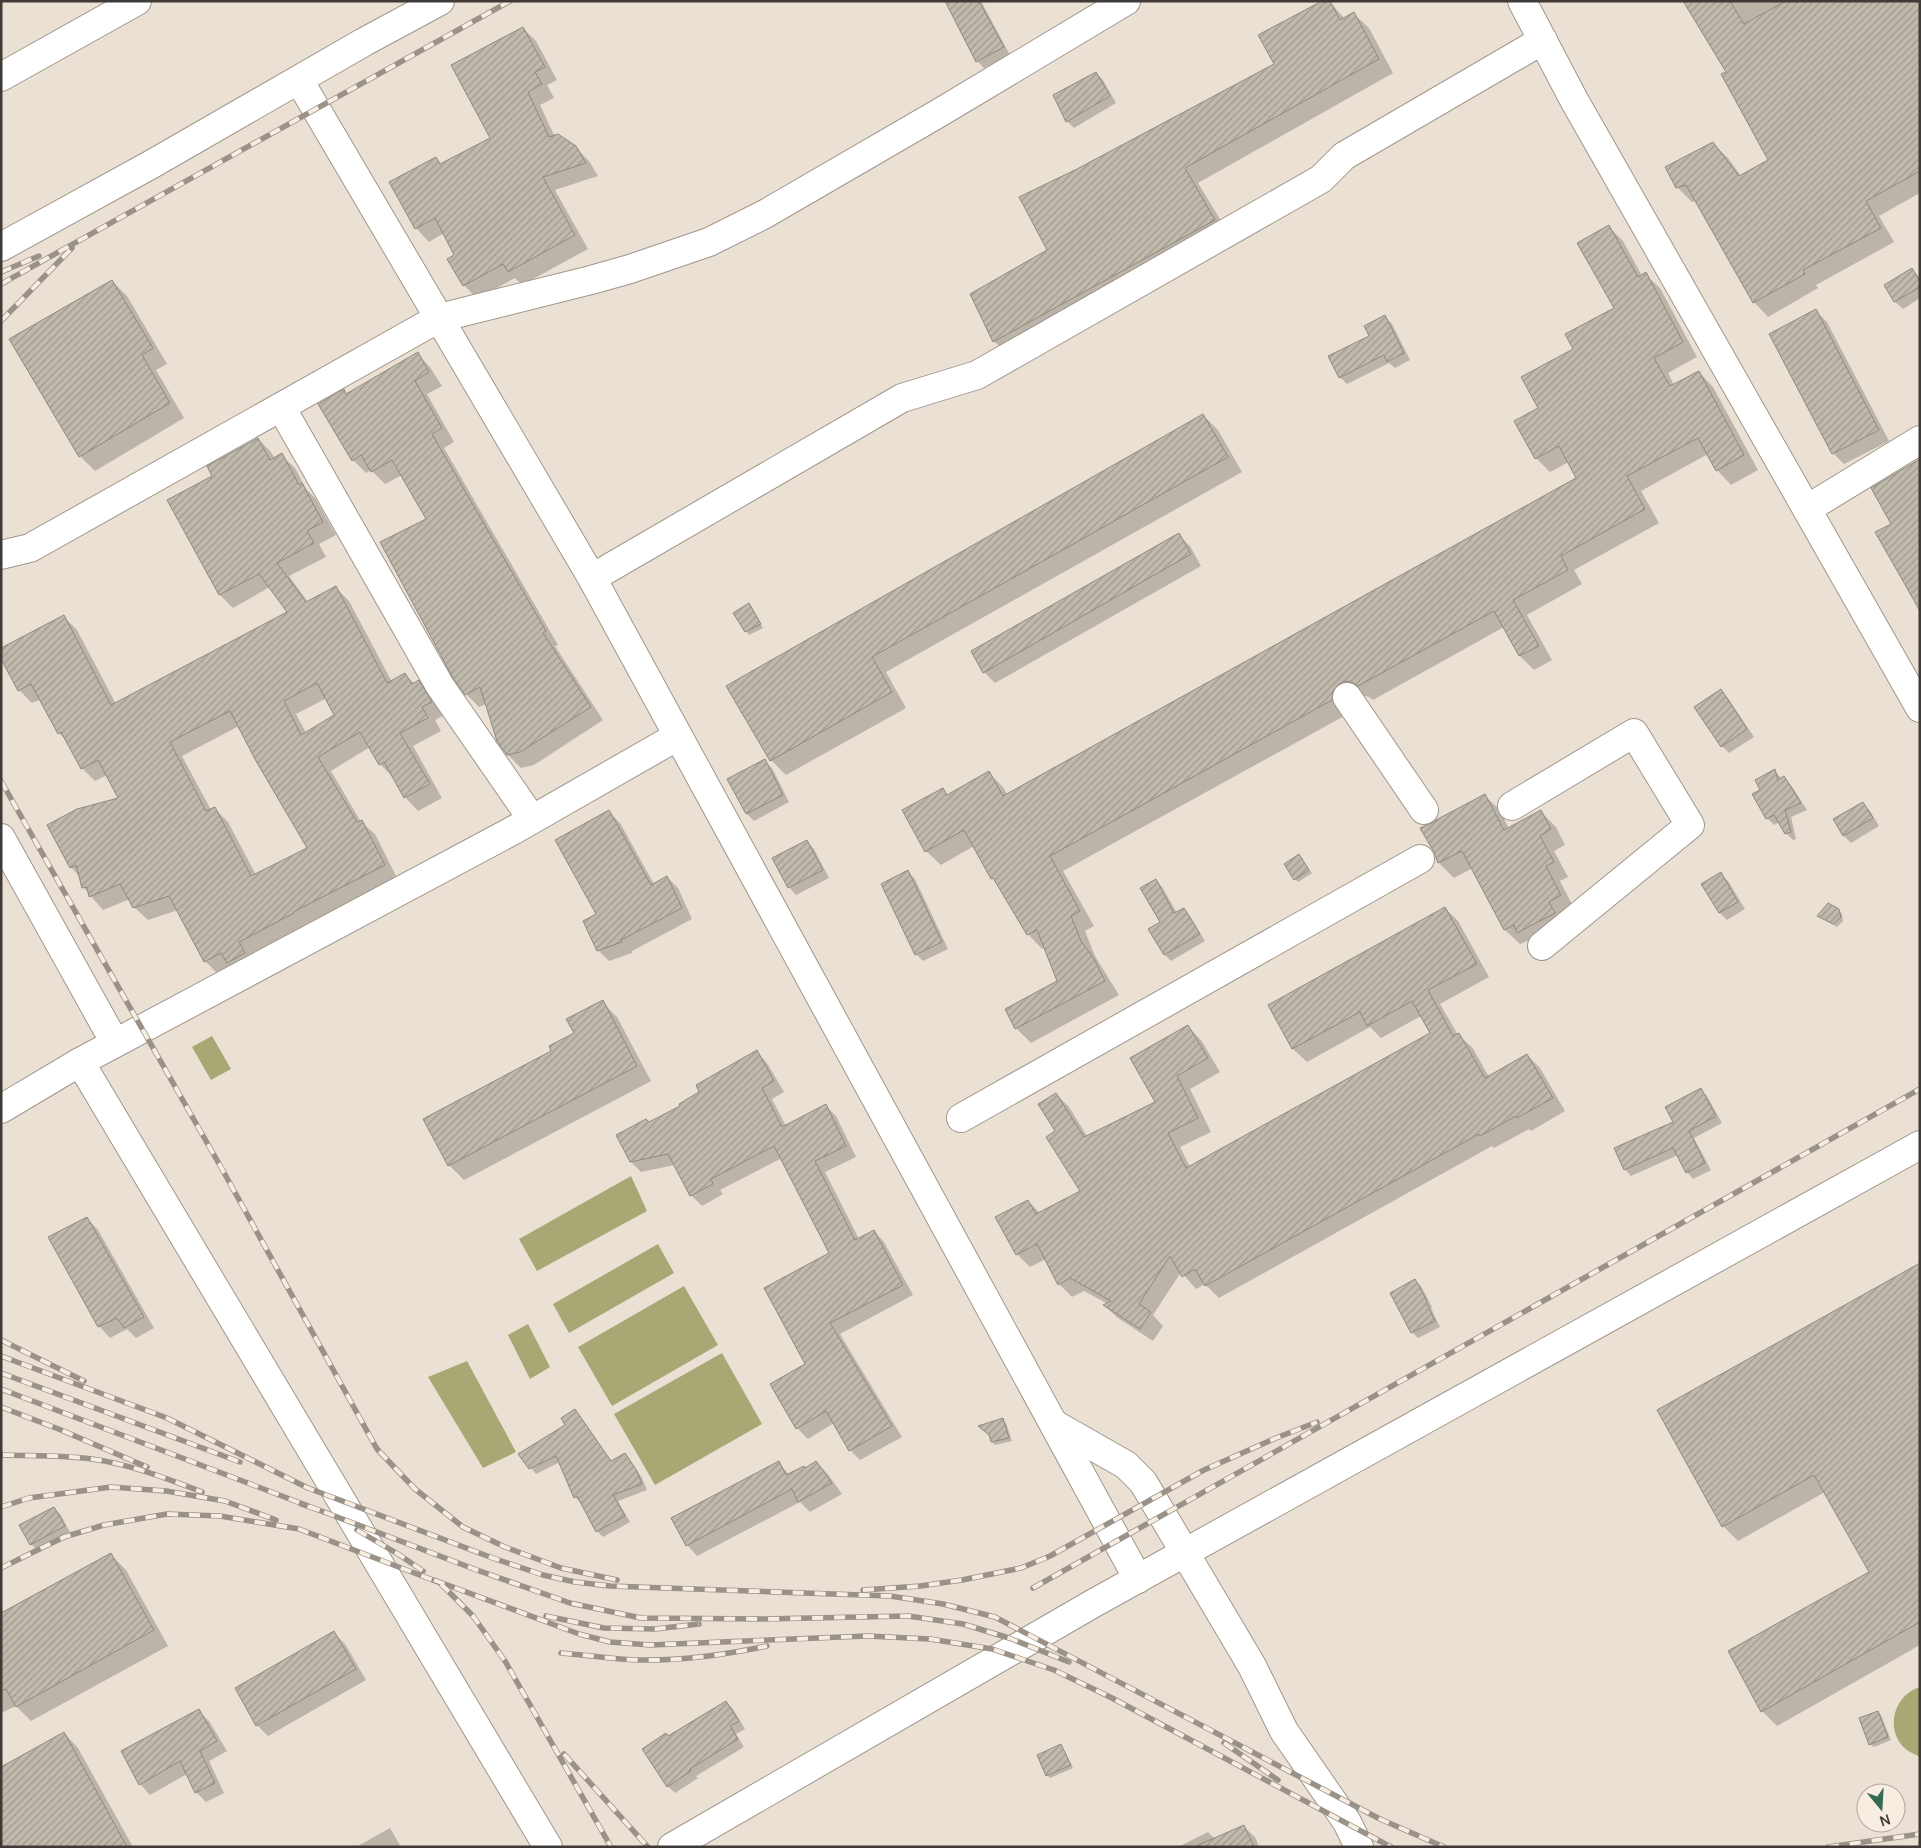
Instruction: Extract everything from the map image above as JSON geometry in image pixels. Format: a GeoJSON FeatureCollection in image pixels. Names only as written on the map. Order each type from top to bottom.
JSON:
{"type":"FeatureCollection","features":[{"type":"Feature","properties":{"kind":"street"},"geometry":{"type":"LineString","coordinates":[[1,76],[137,1]]}},
{"type":"Feature","properties":{"kind":"street"},"geometry":{"type":"LineString","coordinates":[[1,247],[440,1]]}},
{"type":"Feature","properties":{"kind":"street"},"geometry":{"type":"LineString","coordinates":[[1,555],[30,548],[439,318],[519,300],[606,276],[709,242],[773,209],[939,113],[1126,1]]}},
{"type":"Feature","properties":{"kind":"street"},"geometry":{"type":"LineString","coordinates":[[1522,1],[1574,100],[1920,708]]}},
{"type":"Feature","properties":{"kind":"street"},"geometry":{"type":"LineString","coordinates":[[592,578],[902,398],[977,375],[1321,179],[1344,156],[1543,40]]}},
{"type":"Feature","properties":{"kind":"street"},"geometry":{"type":"LineString","coordinates":[[299,80],[592,578],[1138,1579]]}},
{"type":"Feature","properties":{"kind":"street"},"geometry":{"type":"LineString","coordinates":[[282,406],[440,686],[532,819]]}},
{"type":"Feature","properties":{"kind":"street"},"geometry":{"type":"LineString","coordinates":[[1806,509],[1920,440]]}},
{"type":"Feature","properties":{"kind":"street"},"geometry":{"type":"LineString","coordinates":[[1347,697],[1424,810]]}},
{"type":"Feature","properties":{"kind":"street"},"geometry":{"type":"LineString","coordinates":[[1512,806],[1634,733],[1690,824],[1542,946]]}},
{"type":"Feature","properties":{"kind":"street"},"geometry":{"type":"LineString","coordinates":[[1,1109],[80,1062],[532,819],[678,736]]}},
{"type":"Feature","properties":{"kind":"street"},"geometry":{"type":"LineString","coordinates":[[1,838],[115,1044]]}},
{"type":"Feature","properties":{"kind":"street"},"geometry":{"type":"LineString","coordinates":[[961,1118],[1420,859]]}},
{"type":"Feature","properties":{"kind":"street"},"geometry":{"type":"LineString","coordinates":[[80,1062],[548,1847]]}},
{"type":"Feature","properties":{"kind":"street"},"geometry":{"type":"LineString","coordinates":[[672,1847],[1184,1553],[1920,1145]]}},
{"type":"Feature","properties":{"kind":"street"},"geometry":{"type":"LineString","coordinates":[[1054,1424],[1126,1465],[1143,1482],[1252,1666],[1284,1731],[1347,1822],[1359,1847]]}},
{"type":"Feature","properties":{"kind":"shaded area"},"geometry":{"type":"Polygon","coordinates":[[[212,1036],[231,1069],[211,1080],[192,1047],[212,1036]]]}},
{"type":"Feature","properties":{"kind":"shaded area"},"geometry":{"type":"Polygon","coordinates":[[[631,1176],[647,1211],[537,1271],[519,1239],[631,1176]]]}},
{"type":"Feature","properties":{"kind":"shaded area"},"geometry":{"type":"Polygon","coordinates":[[[658,1244],[674,1273],[569,1333],[553,1304],[658,1244]]]}},
{"type":"Feature","properties":{"kind":"shaded area"},"geometry":{"type":"Polygon","coordinates":[[[684,1286],[718,1345],[612,1406],[578,1347],[684,1286]]]}},
{"type":"Feature","properties":{"kind":"shaded area"},"geometry":{"type":"Polygon","coordinates":[[[528,1324],[550,1367],[530,1379],[508,1335],[528,1324]]]}},
{"type":"Feature","properties":{"kind":"shaded area"},"geometry":{"type":"Polygon","coordinates":[[[722,1353],[762,1424],[655,1485],[614,1414],[722,1353]]]}},
{"type":"Feature","properties":{"kind":"shaded area"},"geometry":{"type":"Polygon","coordinates":[[[467,1361],[516,1452],[483,1468],[428,1377],[467,1361]]]}},
{"type":"Feature","properties":{"kind":"shaded area"},"geometry":{"type":"Polygon","coordinates":[[[1920,1687],[1920,1757],[1900,1743],[1896,1735],[1894,1718],[1900,1702],[1905,1696],[1920,1687]]]}},
{"type":"Feature","properties":{"kind":"building"},"geometry":{"type":"Polygon","coordinates":[[[945,1],[979,1],[1004,47],[976,62],[945,1]]]}},
{"type":"Feature","properties":{"kind":"building"},"geometry":{"type":"Polygon","coordinates":[[[1322,1],[1330,1],[1340,20],[1354,12],[1379,59],[1185,168],[1215,220],[993,342],[970,294],[1047,250],[1019,197],[1077,169],[1274,64],[1258,35],[1322,1]]]}},
{"type":"Feature","properties":{"kind":"building"},"geometry":{"type":"Polygon","coordinates":[[[1683,1],[1730,1],[1744,24],[1786,1],[1920,1],[1920,171],[1866,201],[1881,228],[1803,270],[1805,274],[1753,303],[1686,185],[1676,188],[1665,167],[1713,142],[1739,176],[1768,160],[1721,74],[1726,72],[1683,1]]]}},
{"type":"Feature","properties":{"kind":"building"},"geometry":{"type":"Polygon","coordinates":[[[523,27],[545,67],[535,72],[542,84],[528,92],[549,137],[558,134],[576,146],[586,163],[543,177],[575,235],[508,272],[503,264],[463,286],[447,259],[454,255],[435,218],[415,229],[389,182],[436,157],[440,164],[490,138],[451,65],[523,27]]]}},
{"type":"Feature","properties":{"kind":"building"},"geometry":{"type":"Polygon","coordinates":[[[1096,72],[1110,96],[1066,122],[1053,95],[1096,72]]]}},
{"type":"Feature","properties":{"kind":"building"},"geometry":{"type":"Polygon","coordinates":[[[1609,225],[1638,277],[1646,272],[1683,342],[1654,358],[1670,386],[1699,371],[1744,455],[1716,471],[1698,438],[1627,476],[1645,509],[1561,556],[1568,570],[1513,600],[1539,646],[1519,656],[1494,611],[1358,686],[1346,681],[1339,684],[1333,691],[1332,700],[1050,856],[1080,911],[1071,916],[1081,941],[1094,959],[1105,981],[1015,1029],[1005,1009],[1057,981],[1037,930],[1027,935],[993,878],[991,879],[964,830],[925,852],[902,810],[943,788],[947,795],[989,771],[1003,796],[1576,478],[1559,446],[1535,459],[1514,421],[1538,408],[1521,377],[1573,349],[1565,334],[1614,308],[1577,243],[1609,225]]]}},
{"type":"Feature","properties":{"kind":"building"},"geometry":{"type":"Polygon","coordinates":[[[1912,268],[1920,281],[1920,287],[1894,302],[1884,285],[1912,268]]]}},
{"type":"Feature","properties":{"kind":"building"},"geometry":{"type":"Polygon","coordinates":[[[112,280],[153,348],[142,355],[170,403],[79,457],[9,339],[112,280]]]}},
{"type":"Feature","properties":{"kind":"building"},"geometry":{"type":"Polygon","coordinates":[[[1816,309],[1879,430],[1832,454],[1769,334],[1816,309]]]}},
{"type":"Feature","properties":{"kind":"building"},"geometry":{"type":"Polygon","coordinates":[[[1385,315],[1404,353],[1387,362],[1384,355],[1339,378],[1328,356],[1369,336],[1364,326],[1385,315]]]}},
{"type":"Feature","properties":{"kind":"building"},"geometry":{"type":"Polygon","coordinates":[[[418,352],[429,372],[415,381],[442,428],[432,434],[546,631],[543,633],[591,707],[520,752],[507,755],[497,741],[480,687],[465,695],[453,678],[380,542],[426,519],[392,460],[371,472],[361,455],[352,461],[318,404],[344,389],[346,394],[418,352]]]}},
{"type":"Feature","properties":{"kind":"building"},"geometry":{"type":"Polygon","coordinates":[[[1203,414],[1228,457],[872,657],[892,692],[770,761],[726,686],[1203,414]]]}},
{"type":"Feature","properties":{"kind":"building"},"geometry":{"type":"Polygon","coordinates":[[[258,438],[270,460],[282,453],[299,485],[302,483],[323,522],[307,531],[314,543],[277,563],[306,602],[336,586],[387,683],[405,673],[412,684],[419,680],[432,702],[422,707],[428,718],[400,733],[430,784],[404,798],[384,762],[379,765],[360,732],[318,757],[357,822],[362,820],[385,865],[239,942],[245,953],[227,963],[221,953],[204,962],[169,896],[133,908],[120,884],[89,897],[87,887],[82,888],[76,865],[70,868],[47,825],[77,809],[118,798],[98,760],[81,769],[61,732],[58,734],[31,684],[18,691],[1,659],[1,648],[64,615],[111,705],[287,612],[259,574],[219,595],[167,500],[212,476],[207,466],[258,438]],[[317,683],[284,701],[301,735],[334,715],[317,683]],[[230,711],[170,742],[206,811],[215,807],[251,876],[307,848],[256,761],[230,711]]]}},
{"type":"Feature","properties":{"kind":"building"},"geometry":{"type":"Polygon","coordinates":[[[1920,459],[1920,611],[1875,532],[1891,524],[1871,488],[1920,459]]]}},
{"type":"Feature","properties":{"kind":"building"},"geometry":{"type":"Polygon","coordinates":[[[1179,533],[1191,554],[983,673],[971,651],[1179,533]]]}},
{"type":"Feature","properties":{"kind":"building"},"geometry":{"type":"Polygon","coordinates":[[[749,603],[761,624],[745,632],[733,613],[749,603]]]}},
{"type":"Feature","properties":{"kind":"building"},"geometry":{"type":"Polygon","coordinates":[[[1721,689],[1747,729],[1721,747],[1694,707],[1721,689]]]}},
{"type":"Feature","properties":{"kind":"building"},"geometry":{"type":"Polygon","coordinates":[[[765,759],[783,795],[746,814],[727,779],[765,759]]]}},
{"type":"Feature","properties":{"kind":"building"},"geometry":{"type":"Polygon","coordinates":[[[1775,769],[1778,780],[1784,776],[1801,803],[1785,810],[1791,832],[1785,834],[1774,815],[1766,819],[1752,794],[1760,790],[1755,780],[1775,769]]]}},
{"type":"Feature","properties":{"kind":"building"},"geometry":{"type":"Polygon","coordinates":[[[1485,794],[1504,830],[1541,810],[1551,829],[1540,836],[1554,862],[1546,866],[1561,895],[1549,902],[1555,913],[1517,933],[1514,925],[1504,930],[1462,851],[1438,863],[1420,828],[1485,794]]]}},
{"type":"Feature","properties":{"kind":"building"},"geometry":{"type":"Polygon","coordinates":[[[1863,802],[1873,818],[1843,836],[1833,819],[1863,802]]]}},
{"type":"Feature","properties":{"kind":"building"},"geometry":{"type":"Polygon","coordinates":[[[609,810],[651,885],[667,876],[682,908],[621,940],[622,942],[597,951],[583,921],[596,914],[555,840],[609,810]]]}},
{"type":"Feature","properties":{"kind":"building"},"geometry":{"type":"Polygon","coordinates":[[[807,840],[823,870],[788,888],[772,858],[807,840]]]}},
{"type":"Feature","properties":{"kind":"building"},"geometry":{"type":"Polygon","coordinates":[[[1299,854],[1309,870],[1294,880],[1284,864],[1299,854]]]}},
{"type":"Feature","properties":{"kind":"building"},"geometry":{"type":"Polygon","coordinates":[[[908,870],[942,942],[915,955],[881,884],[908,870]]]}},
{"type":"Feature","properties":{"kind":"building"},"geometry":{"type":"Polygon","coordinates":[[[1721,872],[1738,902],[1719,913],[1701,884],[1721,872]]]}},
{"type":"Feature","properties":{"kind":"building"},"geometry":{"type":"Polygon","coordinates":[[[1156,879],[1174,913],[1184,908],[1200,934],[1164,955],[1148,929],[1160,922],[1140,888],[1156,879]]]}},
{"type":"Feature","properties":{"kind":"building"},"geometry":{"type":"Polygon","coordinates":[[[1828,903],[1839,909],[1841,917],[1833,924],[1817,916],[1828,903]]]}},
{"type":"Feature","properties":{"kind":"building"},"geometry":{"type":"Polygon","coordinates":[[[1445,907],[1477,964],[1428,990],[1453,1036],[1459,1033],[1485,1078],[1527,1054],[1553,1098],[1480,1136],[1479,1134],[1205,1286],[1195,1269],[1182,1277],[1170,1256],[1139,1304],[1151,1312],[1140,1329],[1103,1305],[1111,1301],[1070,1278],[1058,1285],[1037,1244],[1016,1255],[995,1217],[1028,1200],[1036,1214],[1080,1191],[1046,1137],[1055,1131],[1038,1104],[1056,1093],[1084,1137],[1155,1102],[1130,1058],[1188,1025],[1208,1058],[1177,1076],[1198,1118],[1168,1133],[1186,1168],[1430,1033],[1412,1001],[1367,1026],[1360,1012],[1292,1049],[1268,1005],[1445,907]]]}},
{"type":"Feature","properties":{"kind":"building"},"geometry":{"type":"Polygon","coordinates":[[[603,1000],[637,1066],[448,1166],[423,1119],[551,1051],[549,1046],[574,1033],[566,1019],[603,1000]]]}},
{"type":"Feature","properties":{"kind":"building"},"geometry":{"type":"Polygon","coordinates":[[[757,1050],[774,1081],[762,1088],[782,1127],[826,1104],[846,1146],[815,1161],[855,1240],[874,1230],[903,1285],[830,1323],[892,1426],[849,1451],[826,1411],[796,1429],[770,1384],[805,1364],[764,1288],[829,1253],[774,1146],[711,1179],[713,1184],[690,1196],[668,1154],[630,1162],[616,1135],[646,1119],[649,1122],[680,1106],[679,1104],[699,1092],[696,1085],[757,1050]]]}},
{"type":"Feature","properties":{"kind":"building"},"geometry":{"type":"Polygon","coordinates":[[[1701,1088],[1716,1116],[1689,1131],[1705,1163],[1686,1173],[1673,1148],[1624,1170],[1614,1148],[1673,1122],[1665,1107],[1701,1088]]]}},
{"type":"Feature","properties":{"kind":"building"},"geometry":{"type":"Polygon","coordinates":[[[87,1217],[144,1317],[124,1328],[117,1318],[98,1327],[48,1237],[87,1217]]]}},
{"type":"Feature","properties":{"kind":"building"},"geometry":{"type":"Polygon","coordinates":[[[1920,1263],[1920,1622],[1761,1712],[1728,1651],[1869,1572],[1814,1475],[1722,1527],[1657,1410],[1920,1263]]]}},
{"type":"Feature","properties":{"kind":"building"},"geometry":{"type":"Polygon","coordinates":[[[1415,1279],[1435,1321],[1411,1333],[1390,1293],[1415,1279]]]}},
{"type":"Feature","properties":{"kind":"building"},"geometry":{"type":"Polygon","coordinates":[[[575,1409],[611,1461],[625,1453],[637,1471],[642,1484],[613,1495],[625,1516],[596,1532],[577,1496],[574,1498],[556,1456],[529,1469],[518,1454],[565,1425],[561,1418],[575,1409]]]}},
{"type":"Feature","properties":{"kind":"building"},"geometry":{"type":"Polygon","coordinates":[[[1003,1418],[1009,1438],[991,1442],[989,1435],[978,1426],[1003,1418]]]}},
{"type":"Feature","properties":{"kind":"building"},"geometry":{"type":"Polygon","coordinates":[[[779,1461],[786,1475],[804,1466],[805,1468],[816,1461],[832,1483],[798,1502],[792,1489],[686,1546],[671,1518],[779,1461]]]}},
{"type":"Feature","properties":{"kind":"building"},"geometry":{"type":"Polygon","coordinates":[[[54,1507],[65,1526],[30,1545],[19,1525],[54,1507]]]}},
{"type":"Feature","properties":{"kind":"building"},"geometry":{"type":"Polygon","coordinates":[[[111,1553],[154,1630],[16,1707],[6,1689],[1,1691],[1,1613],[111,1553]]]}},
{"type":"Feature","properties":{"kind":"building"},"geometry":{"type":"Polygon","coordinates":[[[334,1631],[356,1669],[256,1726],[235,1688],[334,1631]]]}},
{"type":"Feature","properties":{"kind":"building"},"geometry":{"type":"Polygon","coordinates":[[[726,1701],[739,1721],[730,1726],[738,1739],[690,1769],[691,1771],[667,1787],[642,1749],[666,1733],[668,1736],[726,1701]]]}},
{"type":"Feature","properties":{"kind":"building"},"geometry":{"type":"Polygon","coordinates":[[[199,1709],[217,1741],[200,1751],[215,1783],[195,1793],[180,1761],[139,1785],[121,1751],[199,1709]]]}},
{"type":"Feature","properties":{"kind":"building"},"geometry":{"type":"Polygon","coordinates":[[[1878,1711],[1888,1737],[1869,1745],[1859,1718],[1878,1711]]]}},
{"type":"Feature","properties":{"kind":"building"},"geometry":{"type":"Polygon","coordinates":[[[64,1732],[127,1847],[1,1847],[1,1767],[64,1732]]]}},
{"type":"Feature","properties":{"kind":"building"},"geometry":{"type":"Polygon","coordinates":[[[1061,1744],[1071,1765],[1046,1776],[1037,1755],[1061,1744]]]}},
{"type":"Feature","properties":{"kind":"building"},"geometry":{"type":"Polygon","coordinates":[[[1244,1825],[1254,1847],[1194,1847],[1244,1825]]]}},
{"type":"Feature","properties":{"kind":"railway"},"geometry":{"type":"LineString","coordinates":[[1,284],[510,1]]}},
{"type":"Feature","properties":{"kind":"railway"},"geometry":{"type":"LineString","coordinates":[[1,321],[72,248]]}},
{"type":"Feature","properties":{"kind":"railway"},"geometry":{"type":"LineString","coordinates":[[1,272],[39,256]]}},
{"type":"Feature","properties":{"kind":"railway"},"geometry":{"type":"LineString","coordinates":[[1,781],[222,1169],[377,1449],[415,1489],[463,1527],[505,1547],[561,1568],[617,1580]]}},
{"type":"Feature","properties":{"kind":"railway"},"geometry":{"type":"LineString","coordinates":[[1033,1588],[1920,1089]]}},
{"type":"Feature","properties":{"kind":"railway"},"geometry":{"type":"LineString","coordinates":[[1,1340],[84,1381]]}},
{"type":"Feature","properties":{"kind":"railway"},"geometry":{"type":"LineString","coordinates":[[1,1356],[167,1418],[308,1488],[490,1557],[543,1575],[575,1582],[610,1586],[890,1596],[943,1604],[995,1617],[1380,1819],[1444,1847]]}},
{"type":"Feature","properties":{"kind":"railway"},"geometry":{"type":"LineString","coordinates":[[1,1373],[240,1462]]}},
{"type":"Feature","properties":{"kind":"railway"},"geometry":{"type":"LineString","coordinates":[[1,1389],[324,1512],[301,1504]]}},
{"type":"Feature","properties":{"kind":"railway"},"geometry":{"type":"LineString","coordinates":[[1,1407],[61,1430],[147,1467]]}},
{"type":"Feature","properties":{"kind":"railway"},"geometry":{"type":"LineString","coordinates":[[863,1590],[920,1586],[1021,1568],[1050,1556],[1204,1470],[1317,1422]]}},
{"type":"Feature","properties":{"kind":"railway"},"geometry":{"type":"LineString","coordinates":[[3,1455],[70,1457],[106,1461],[147,1472],[202,1492]]}},
{"type":"Feature","properties":{"kind":"railway"},"geometry":{"type":"LineString","coordinates":[[1,1507],[29,1498],[111,1487],[166,1491],[225,1501],[276,1520]]}},
{"type":"Feature","properties":{"kind":"railway"},"geometry":{"type":"LineString","coordinates":[[324,1512],[570,1603],[641,1618],[763,1619],[908,1616],[963,1624],[1009,1638],[1069,1662]]}},
{"type":"Feature","properties":{"kind":"railway"},"geometry":{"type":"LineString","coordinates":[[1,1568],[64,1537],[104,1525],[167,1514],[220,1516],[299,1529],[438,1582]]}},
{"type":"Feature","properties":{"kind":"railway"},"geometry":{"type":"LineString","coordinates":[[357,1530],[423,1571]]}},
{"type":"Feature","properties":{"kind":"railway"},"geometry":{"type":"LineString","coordinates":[[434,1580],[579,1634],[610,1642],[650,1645],[867,1636],[930,1639],[992,1649],[1054,1670],[1112,1698],[1391,1847]]}},
{"type":"Feature","properties":{"kind":"railway"},"geometry":{"type":"LineString","coordinates":[[441,1584],[473,1616],[505,1661],[611,1847]]}},
{"type":"Feature","properties":{"kind":"railway"},"geometry":{"type":"LineString","coordinates":[[546,1616],[604,1628],[655,1629],[699,1624]]}},
{"type":"Feature","properties":{"kind":"railway"},"geometry":{"type":"LineString","coordinates":[[561,1653],[628,1659],[670,1660],[719,1655],[767,1646]]}},
{"type":"Feature","properties":{"kind":"railway"},"geometry":{"type":"LineString","coordinates":[[1224,1743],[1278,1780]]}},
{"type":"Feature","properties":{"kind":"railway"},"geometry":{"type":"LineString","coordinates":[[564,1754],[648,1847]]}},
{"type":"Feature","properties":{"kind":"railway"},"geometry":{"type":"LineString","coordinates":[[1828,1847],[1920,1834]]}}]}
